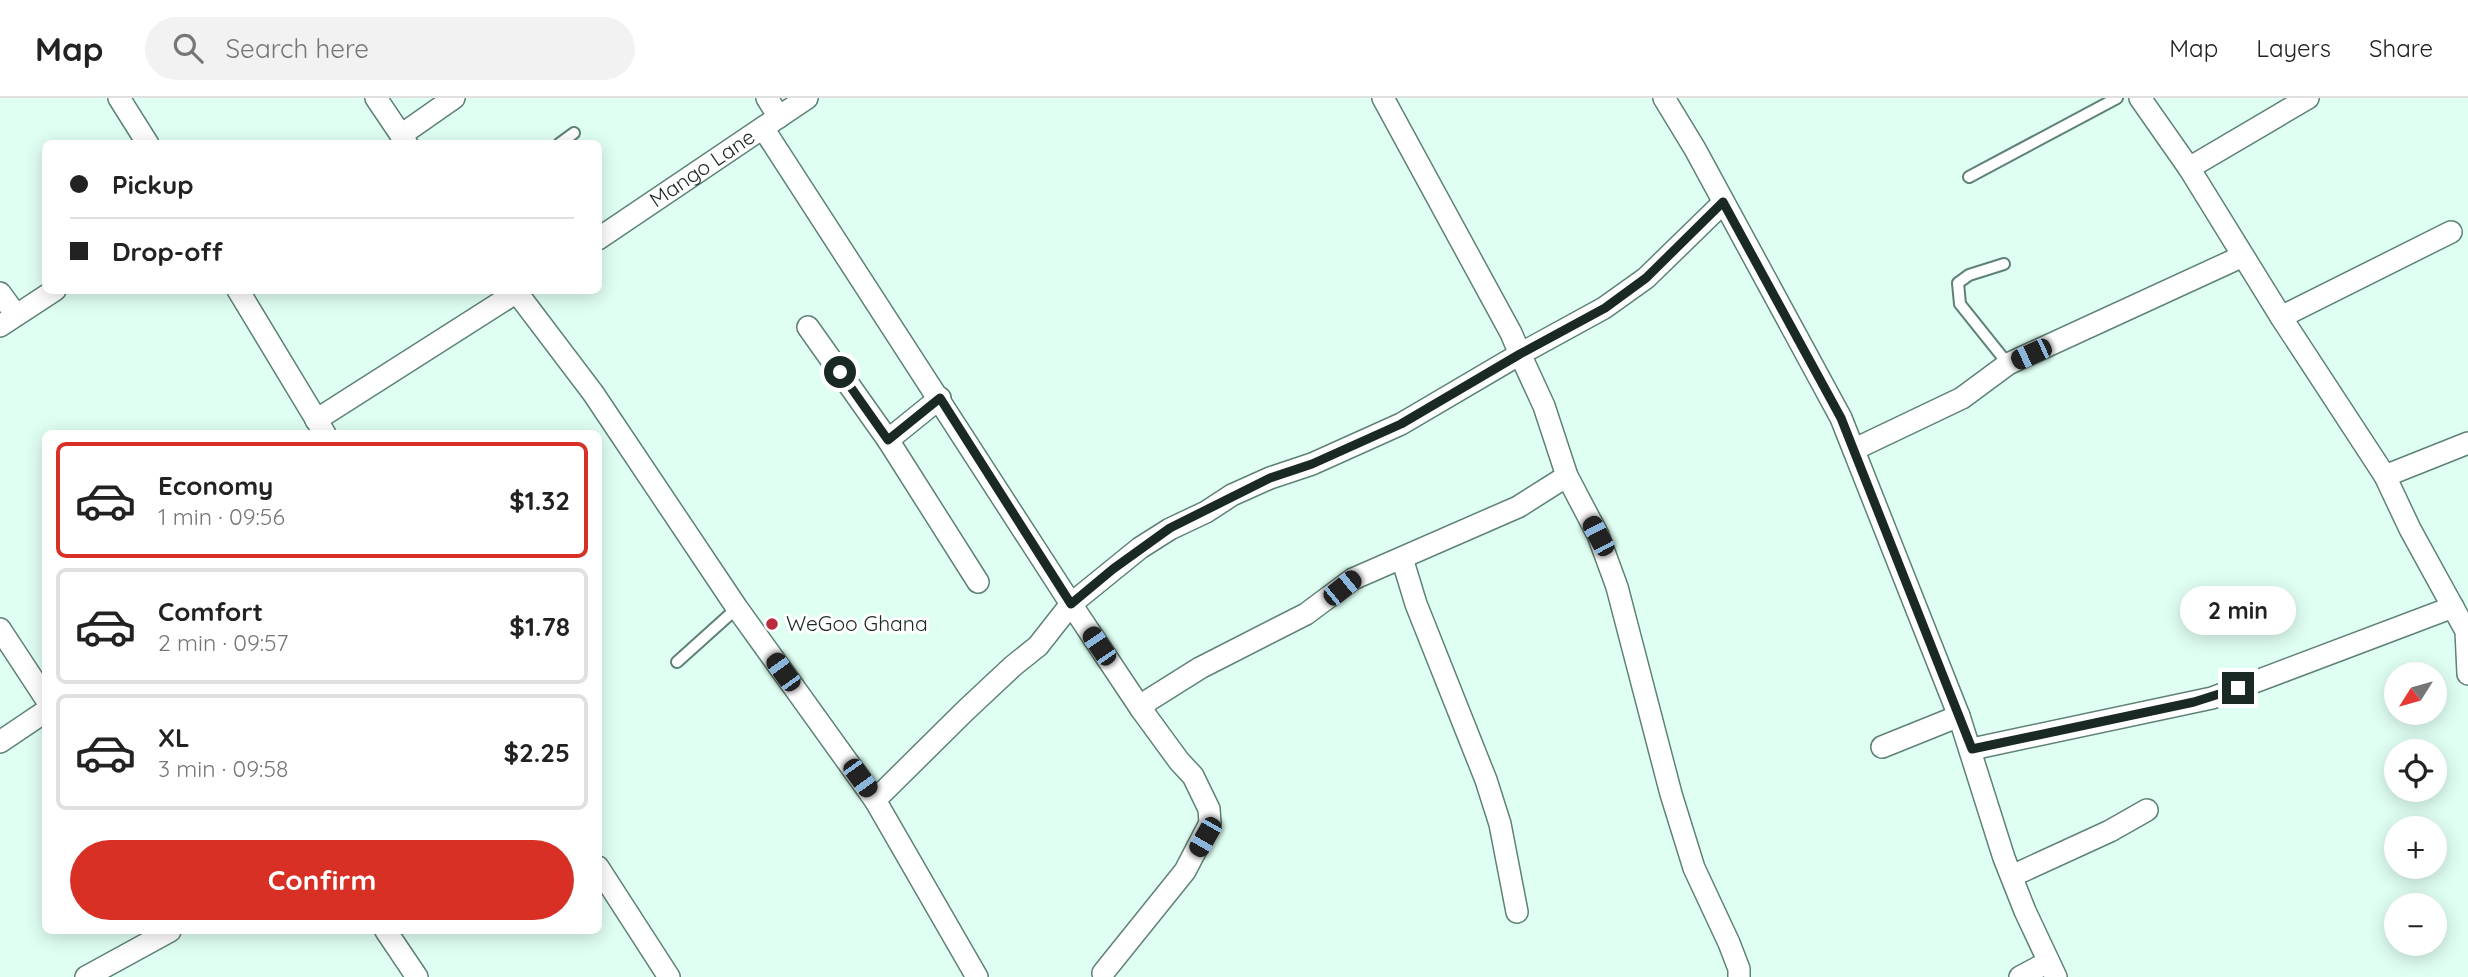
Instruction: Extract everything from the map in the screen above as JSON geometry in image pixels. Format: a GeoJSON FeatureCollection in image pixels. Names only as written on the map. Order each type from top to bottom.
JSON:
{"type":"FeatureCollection","features":[{"type":"Feature","properties":{"kind":"street"},"geometry":{"type":"LineString","coordinates":[[119,98],[145,140]]}},
{"type":"Feature","properties":{"kind":"street"},"geometry":{"type":"LineString","coordinates":[[376,98],[404,139],[454,98]]}},
{"type":"Feature","properties":{"kind":"street"},"geometry":{"type":"LineString","coordinates":[[767,98],[771,123],[940,398],[1141,709],[1198,784],[1209,809],[1210,823],[1185,871],[1104,973]]}},
{"type":"Feature","properties":{"kind":"street","name":"Mango Lane"},"geometry":{"type":"LineString","coordinates":[[602,236],[807,98]]}},
{"type":"Feature","properties":{"kind":"street"},"geometry":{"type":"LineString","coordinates":[[1383,98],[1511,333],[1544,406],[1567,476],[1598,536],[1617,587],[1671,794],[1694,868],[1729,943],[1739,969],[1739,977]]}},
{"type":"Feature","properties":{"kind":"street"},"geometry":{"type":"LineString","coordinates":[[1664,98],[1695,149],[1841,418],[1855,449],[1972,749],[2004,858],[2052,969],[2020,977]]}},
{"type":"Feature","properties":{"kind":"street"},"geometry":{"type":"LineString","coordinates":[[2140,98],[2189,168],[2281,317],[2385,477],[2410,529],[2467,631],[2468,674]]}},
{"type":"Feature","properties":{"kind":"street"},"geometry":{"type":"LineString","coordinates":[[2189,168],[2308,98]]}},
{"type":"Feature","properties":{"kind":"street"},"geometry":{"type":"LineString","coordinates":[[875,800],[966,710],[1038,646],[1071,604],[1113,569],[1170,528],[1270,478],[1312,464],[1401,424],[1605,308],[1646,278],[1723,202]]}},
{"type":"Feature","properties":{"kind":"street"},"geometry":{"type":"LineString","coordinates":[[2281,317],[2451,232]]}},
{"type":"Feature","properties":{"kind":"street"},"geometry":{"type":"LineString","coordinates":[[1855,449],[1962,398],[2008,364],[2243,256]]}},
{"type":"Feature","properties":{"kind":"street"},"geometry":{"type":"LineString","coordinates":[[0,293],[8,321],[49,294]]}},
{"type":"Feature","properties":{"kind":"street"},"geometry":{"type":"LineString","coordinates":[[240,294],[320,427],[513,294]]}},
{"type":"Feature","properties":{"kind":"street"},"geometry":{"type":"LineString","coordinates":[[519,294],[593,393],[737,608],[875,800],[977,977]]}},
{"type":"Feature","properties":{"kind":"street"},"geometry":{"type":"LineString","coordinates":[[808,327],[888,440],[978,582]]}},
{"type":"Feature","properties":{"kind":"street"},"geometry":{"type":"LineString","coordinates":[[888,440],[940,398]]}},
{"type":"Feature","properties":{"kind":"street"},"geometry":{"type":"LineString","coordinates":[[2385,477],[2468,443]]}},
{"type":"Feature","properties":{"kind":"street"},"geometry":{"type":"LineString","coordinates":[[1141,709],[1149,700],[1199,668],[1306,614],[1353,579],[1518,508],[1567,476]]}},
{"type":"Feature","properties":{"kind":"street"},"geometry":{"type":"LineString","coordinates":[[1402,558],[1424,627],[1486,780],[1500,824],[1517,912]]}},
{"type":"Feature","properties":{"kind":"street"},"geometry":{"type":"LineString","coordinates":[[1972,749],[2212,698],[2453,607]]}},
{"type":"Feature","properties":{"kind":"street"},"geometry":{"type":"LineString","coordinates":[[0,629],[42,693]]}},
{"type":"Feature","properties":{"kind":"street"},"geometry":{"type":"LineString","coordinates":[[0,742],[42,714]]}},
{"type":"Feature","properties":{"kind":"street"},"geometry":{"type":"LineString","coordinates":[[1882,747],[1959,716]]}},
{"type":"Feature","properties":{"kind":"street"},"geometry":{"type":"LineString","coordinates":[[2012,876],[2110,831],[2147,810]]}},
{"type":"Feature","properties":{"kind":"street"},"geometry":{"type":"LineString","coordinates":[[602,873],[668,977]]}},
{"type":"Feature","properties":{"kind":"street"},"geometry":{"type":"LineString","coordinates":[[86,977],[165,934]]}},
{"type":"Feature","properties":{"kind":"street"},"geometry":{"type":"LineString","coordinates":[[387,934],[406,974]]}},
{"type":"Feature","properties":{"kind":"lane"},"geometry":{"type":"LineString","coordinates":[[1969,177],[2118,98]]}},
{"type":"Feature","properties":{"kind":"lane"},"geometry":{"type":"LineString","coordinates":[[564,140],[574,133]]}},
{"type":"Feature","properties":{"kind":"lane"},"geometry":{"type":"LineString","coordinates":[[2004,264],[1969,275],[1958,283],[1958,295],[1960,304],[2008,364]]}},
{"type":"Feature","properties":{"kind":"lane"},"geometry":{"type":"LineString","coordinates":[[677,662],[737,608]]}},
{"type":"Feature","properties":{"kind":"place","name":"WeGoo Ghana"},"geometry":{"type":"Point","coordinates":[772,624]}},
{"type":"Feature","properties":{"kind":"route"},"geometry":{"type":"LineString","coordinates":[[840,372],[888,440],[940,398],[1071,604],[1140,548],[1170,528],[1206,512],[1232,495],[1270,478],[1312,464],[1401,424],[1605,308],[1646,278],[1723,202],[1841,418],[1972,749],[2212,698],[2238,688]]}}]}
